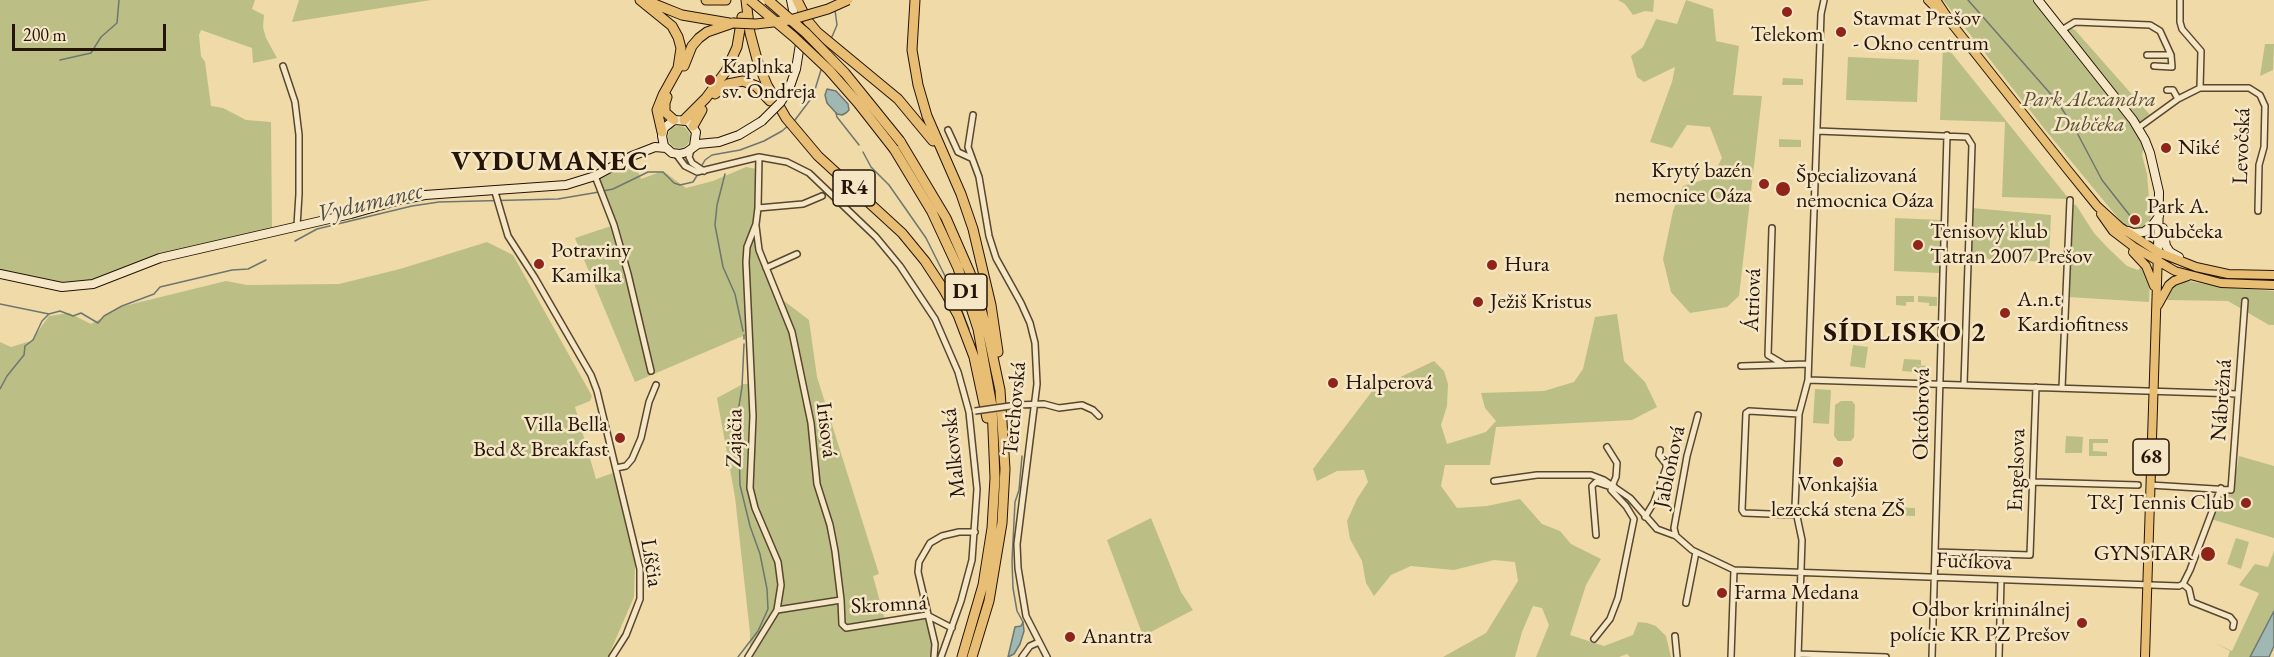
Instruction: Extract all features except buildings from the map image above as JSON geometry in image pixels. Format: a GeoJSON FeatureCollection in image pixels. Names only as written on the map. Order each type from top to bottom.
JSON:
{"type":"FeatureCollection","features":[{"type":"Feature","properties":{"kind":"highway"},"geometry":{"type":"LineString","coordinates":[[640,0],[672,26],[681,48],[678,68],[657,110],[662,134]]}},
{"type":"Feature","properties":{"kind":"highway"},"geometry":{"type":"LineString","coordinates":[[645,0],[682,15],[756,24],[790,20],[848,0]]}},
{"type":"Feature","properties":{"kind":"highway"},"geometry":{"type":"LineString","coordinates":[[706,0],[726,0]]}},
{"type":"Feature","properties":{"kind":"highway"},"geometry":{"type":"LineString","coordinates":[[691,127],[733,56],[747,0]]}},
{"type":"Feature","properties":{"kind":"highway","name":"R4"},"geometry":{"type":"LineString","coordinates":[[747,0],[750,33],[758,63],[767,85],[786,118],[795,131],[824,161],[895,225],[925,261],[958,315],[974,357],[995,449]]}},
{"type":"Feature","properties":{"kind":"highway","name":"D1"},"geometry":{"type":"LineString","coordinates":[[747,0],[794,36],[829,70],[897,145],[932,212],[958,268],[970,302],[989,384],[995,449],[994,502],[988,559],[977,610],[962,657]]}},
{"type":"Feature","properties":{"kind":"highway","name":"D1"},"geometry":{"type":"LineString","coordinates":[[768,0],[794,22],[845,73],[942,210],[970,273],[987,329],[1000,390],[1005,469],[1002,523],[989,601],[972,657]]}},
{"type":"Feature","properties":{"kind":"highway"},"geometry":{"type":"LineString","coordinates":[[797,0],[807,20],[824,38],[875,77],[898,99],[929,135],[948,165]]}},
{"type":"Feature","properties":{"kind":"highway"},"geometry":{"type":"LineString","coordinates":[[915,0],[912,36],[916,76],[927,116],[968,213],[981,258],[1000,364],[1000,390]]}},
{"type":"Feature","properties":{"kind":"highway"},"geometry":{"type":"LineString","coordinates":[[674,120],[665,112],[665,103],[692,46],[707,33],[733,23]]}},
{"type":"Feature","properties":{"kind":"highway"},"geometry":{"type":"LineString","coordinates":[[691,127],[698,114],[721,88],[738,81],[756,86],[786,118]]}},
{"type":"Feature","properties":{"kind":"main road"},"geometry":{"type":"LineString","coordinates":[[0,274],[62,287],[93,284],[160,258],[409,198],[425,195],[496,198],[566,185],[595,176],[654,147],[666,148],[676,154],[684,154],[693,148],[719,142],[747,131],[762,121],[780,103],[789,89],[796,69],[800,44],[791,0]]}},
{"type":"Feature","properties":{"kind":"main road"},"geometry":{"type":"LineString","coordinates":[[1928,0],[1952,24]]}},
{"type":"Feature","properties":{"kind":"main road"},"geometry":{"type":"LineString","coordinates":[[1936,0],[1952,24],[2097,206],[2134,248],[2158,263],[2189,276],[2221,284],[2274,285]]}},
{"type":"Feature","properties":{"kind":"main road"},"geometry":{"type":"LineString","coordinates":[[2038,0],[2138,128],[2150,153],[2157,177],[2164,239],[2170,252],[2183,259],[2228,273]]}},
{"type":"Feature","properties":{"kind":"main road"},"geometry":{"type":"LineString","coordinates":[[632,156],[662,134],[667,124],[674,120],[691,127],[704,138],[725,139]]}},
{"type":"Feature","properties":{"kind":"main road"},"geometry":{"type":"LineString","coordinates":[[691,127],[693,148]]}},
{"type":"Feature","properties":{"kind":"main road"},"geometry":{"type":"LineString","coordinates":[[662,134],[666,148]]}},
{"type":"Feature","properties":{"kind":"main road"},"geometry":{"type":"LineString","coordinates":[[2117,229],[2140,233],[2149,229],[2160,215]]}},
{"type":"Feature","properties":{"kind":"main road"},"geometry":{"type":"LineString","coordinates":[[2158,252],[2160,215]]}},
{"type":"Feature","properties":{"kind":"main road"},"geometry":{"type":"LineString","coordinates":[[2117,229],[2158,252],[2196,267],[2228,273],[2274,275]]}},
{"type":"Feature","properties":{"kind":"main road"},"geometry":{"type":"LineString","coordinates":[[2117,229],[2124,244],[2146,266],[2154,283],[2156,310]]}},
{"type":"Feature","properties":{"kind":"main road","name":"68"},"geometry":{"type":"LineString","coordinates":[[2145,657],[2158,252]]}},
{"type":"Feature","properties":{"kind":"main road","name":"68"},"geometry":{"type":"LineString","coordinates":[[2156,310],[2169,285],[2189,276]]}},
{"type":"Feature","properties":{"kind":"street"},"geometry":{"type":"LineString","coordinates":[[1824,0],[1821,14],[1808,380],[1799,414],[1796,515],[1802,540],[1798,656],[1886,657]]}},
{"type":"Feature","properties":{"kind":"street"},"geometry":{"type":"LineString","coordinates":[[2138,128],[2178,99],[2200,88],[2201,51],[2182,29],[2180,0]]}},
{"type":"Feature","properties":{"kind":"street"},"geometry":{"type":"LineString","coordinates":[[2062,30],[2075,22],[2150,25],[2160,31],[2171,55],[2172,68],[2154,66]]}},
{"type":"Feature","properties":{"kind":"street"},"geometry":{"type":"LineString","coordinates":[[2147,55],[2171,55]]}},
{"type":"Feature","properties":{"kind":"street"},"geometry":{"type":"LineString","coordinates":[[284,66],[296,102],[299,135],[297,226]]}},
{"type":"Feature","properties":{"kind":"street","name":"Levočská"},"geometry":{"type":"LineString","coordinates":[[2200,88],[2249,88],[2260,95],[2265,106],[2264,147],[2259,165],[2258,211]]}},
{"type":"Feature","properties":{"kind":"street"},"geometry":{"type":"LineString","coordinates":[[2166,90],[2172,90],[2178,99]]}},
{"type":"Feature","properties":{"kind":"street","name":"Terchovská"},"geometry":{"type":"LineString","coordinates":[[973,115],[968,147],[979,177],[989,236],[996,258],[1030,323],[1035,343],[1037,364],[1035,404],[1017,544],[1023,606],[1047,657]]}},
{"type":"Feature","properties":{"kind":"street"},"geometry":{"type":"LineString","coordinates":[[948,130],[958,152],[971,158]]}},
{"type":"Feature","properties":{"kind":"street"},"geometry":{"type":"LineString","coordinates":[[1817,130],[1947,135]]}},
{"type":"Feature","properties":{"kind":"street","name":"Októbrová"},"geometry":{"type":"LineString","coordinates":[[1932,657],[1947,135],[1967,137],[1972,145],[1964,384]]}},
{"type":"Feature","properties":{"kind":"street"},"geometry":{"type":"LineString","coordinates":[[693,148],[690,160],[695,169]]}},
{"type":"Feature","properties":{"kind":"street"},"geometry":{"type":"LineString","coordinates":[[676,154],[685,166],[695,169]]}},
{"type":"Feature","properties":{"kind":"street","name":"Malkovská"},"geometry":{"type":"LineString","coordinates":[[695,169],[704,171],[759,158],[787,162],[808,173],[876,237],[893,257],[921,296],[944,337],[972,411],[977,489],[972,560],[952,628],[936,656]]}},
{"type":"Feature","properties":{"kind":"street","name":"Zajačia"},"geometry":{"type":"LineString","coordinates":[[748,657],[777,610],[781,585],[780,571],[755,508],[750,488],[753,416],[746,262],[749,238],[756,224],[758,208],[759,158]]}},
{"type":"Feature","properties":{"kind":"street"},"geometry":{"type":"LineString","coordinates":[[595,176],[614,225],[651,371]]}},
{"type":"Feature","properties":{"kind":"street"},"geometry":{"type":"LineString","coordinates":[[758,208],[803,204],[822,196]]}},
{"type":"Feature","properties":{"kind":"street","name":"Líščia"},"geometry":{"type":"LineString","coordinates":[[496,198],[508,236],[591,375],[616,468],[640,569],[641,590],[640,599],[626,635],[612,657]]}},
{"type":"Feature","properties":{"kind":"street"},"geometry":{"type":"LineString","coordinates":[[2062,388],[2070,200]]}},
{"type":"Feature","properties":{"kind":"street","name":"Irisová"},"geometry":{"type":"LineString","coordinates":[[756,224],[759,250],[792,333],[811,423],[817,484],[830,525],[835,551],[841,600]]}},
{"type":"Feature","properties":{"kind":"street","name":"Átriová"},"geometry":{"type":"LineString","coordinates":[[1772,228],[1768,355],[1783,364]]}},
{"type":"Feature","properties":{"kind":"street"},"geometry":{"type":"LineString","coordinates":[[766,268],[797,254]]}},
{"type":"Feature","properties":{"kind":"street","name":"Nábrežná"},"geometry":{"type":"LineString","coordinates":[[2183,584],[2221,488],[2231,490],[2233,482],[2245,301]]}},
{"type":"Feature","properties":{"kind":"street"},"geometry":{"type":"LineString","coordinates":[[1741,366],[1808,364]]}},
{"type":"Feature","properties":{"kind":"street"},"geometry":{"type":"LineString","coordinates":[[1808,380],[2238,394]]}},
{"type":"Feature","properties":{"kind":"street"},"geometry":{"type":"LineString","coordinates":[[616,468],[626,466],[632,459],[641,438],[646,411],[656,385]]}},
{"type":"Feature","properties":{"kind":"street","name":"Engelsova"},"geometry":{"type":"LineString","coordinates":[[1935,552],[2031,555],[2036,387]]}},
{"type":"Feature","properties":{"kind":"street","name":"Terchovská"},"geometry":{"type":"LineString","coordinates":[[972,411],[1035,404],[1059,408],[1082,405],[1099,416]]}},
{"type":"Feature","properties":{"kind":"street"},"geometry":{"type":"LineString","coordinates":[[1796,515],[1744,513],[1742,510],[1746,413],[1749,411],[1799,414]]}},
{"type":"Feature","properties":{"kind":"street","name":"Jabloňová"},"geometry":{"type":"LineString","coordinates":[[1698,415],[1671,530],[1696,552],[1734,570],[1801,573]]}},
{"type":"Feature","properties":{"kind":"street"},"geometry":{"type":"LineString","coordinates":[[1607,447],[1617,463],[1616,477],[1612,487]]}},
{"type":"Feature","properties":{"kind":"street"},"geometry":{"type":"LineString","coordinates":[[1645,517],[1654,502],[1666,468],[1666,464],[1659,455],[1660,450]]}},
{"type":"Feature","properties":{"kind":"street"},"geometry":{"type":"LineString","coordinates":[[1494,482],[1563,474],[1591,476],[1604,480],[1626,506],[1634,519],[1618,598],[1610,619],[1594,639]]}},
{"type":"Feature","properties":{"kind":"street"},"geometry":{"type":"LineString","coordinates":[[2033,482],[2138,485]]}},
{"type":"Feature","properties":{"kind":"street"},"geometry":{"type":"LineString","coordinates":[[1596,535],[1593,483],[1612,487],[1630,498],[1657,529],[1671,530]]}},
{"type":"Feature","properties":{"kind":"street"},"geometry":{"type":"LineString","coordinates":[[2150,485],[2221,488]]}},
{"type":"Feature","properties":{"kind":"street","name":"Malkovská"},"geometry":{"type":"LineString","coordinates":[[936,656],[918,572],[919,562],[930,543],[942,536],[959,532],[975,532]]}},
{"type":"Feature","properties":{"kind":"street"},"geometry":{"type":"LineString","coordinates":[[1686,603],[1696,552]]}},
{"type":"Feature","properties":{"kind":"street"},"geometry":{"type":"LineString","coordinates":[[1731,657],[1734,570]]}},
{"type":"Feature","properties":{"kind":"street","name":"Fučíkova"},"geometry":{"type":"LineString","coordinates":[[1801,573],[2146,585]]}},
{"type":"Feature","properties":{"kind":"street"},"geometry":{"type":"LineString","coordinates":[[1999,657],[2001,580]]}},
{"type":"Feature","properties":{"kind":"street"},"geometry":{"type":"LineString","coordinates":[[2146,585],[2176,587],[2183,584],[2189,588],[2192,602],[2230,617],[2234,622],[2233,627]]}},
{"type":"Feature","properties":{"kind":"street","name":"Skromná"},"geometry":{"type":"LineString","coordinates":[[777,610],[841,600],[842,624],[846,628],[927,615],[952,628]]}},
{"type":"Feature","properties":{"kind":"street"},"geometry":{"type":"LineString","coordinates":[[1675,636],[1677,657]]}},
{"type":"Feature","properties":{"kind":"street"},"geometry":{"type":"LineString","coordinates":[[1022,657],[1030,646],[1040,642]]}},
{"type":"Feature","properties":{"kind":"green space"},"geometry":{"type":"Polygon","coordinates":[[[0,0],[255,0],[252,9],[264,15],[263,27],[266,38],[277,58],[253,63],[252,48],[201,30],[199,35],[211,106],[223,108],[246,120],[271,122],[272,228],[182,252],[79,287],[0,276],[0,0]]]}},
{"type":"Feature","properties":{"kind":"green space"},"geometry":{"type":"Polygon","coordinates":[[[299,0],[431,0],[292,22],[299,0]]]}},
{"type":"Feature","properties":{"kind":"green space"},"geometry":{"type":"Polygon","coordinates":[[[1618,0],[1654,0],[1653,12],[1645,11],[1633,15],[1625,4],[1618,0]]]}},
{"type":"Feature","properties":{"kind":"green space"},"geometry":{"type":"Polygon","coordinates":[[[1686,0],[1713,9],[1716,41],[1739,46],[1733,95],[1762,96],[1739,296],[1727,307],[1690,313],[1671,292],[1663,259],[1673,211],[1683,186],[1712,177],[1722,158],[1710,127],[1687,125],[1672,148],[1650,142],[1672,82],[1675,67],[1644,82],[1637,77],[1631,56],[1643,47],[1656,19],[1677,24],[1686,0]]]}},
{"type":"Feature","properties":{"kind":"green space","name":"Park Alexandra Dubčeka"},"geometry":{"type":"Polygon","coordinates":[[[1943,0],[2039,0],[2057,23],[2075,30],[2151,116],[2133,128],[2144,146],[2142,155],[2147,174],[2151,222],[2143,229],[2132,229],[2123,224],[1943,0]]]}},
{"type":"Feature","properties":{"kind":"green space"},"geometry":{"type":"Polygon","coordinates":[[[2265,44],[2274,44],[2273,70],[2260,76],[2265,44]]]}},
{"type":"Feature","properties":{"kind":"green space"},"geometry":{"type":"Polygon","coordinates":[[[1943,46],[1946,46],[2069,199],[2002,197],[2005,122],[1940,120],[1943,46]]]}},
{"type":"Feature","properties":{"kind":"green space"},"geometry":{"type":"Polygon","coordinates":[[[1848,57],[1919,60],[1917,102],[1846,100],[1848,57]]]}},
{"type":"Feature","properties":{"kind":"green space"},"geometry":{"type":"Polygon","coordinates":[[[1783,78],[1803,79],[1803,85],[1782,85],[1783,78]]]}},
{"type":"Feature","properties":{"kind":"green space"},"geometry":{"type":"Polygon","coordinates":[[[675,126],[683,126],[690,133],[690,141],[683,148],[675,148],[668,141],[668,133],[675,126]]]}},
{"type":"Feature","properties":{"kind":"green space"},"geometry":{"type":"Polygon","coordinates":[[[1779,139],[1801,140],[1801,147],[1779,147],[1779,139]]]}},
{"type":"Feature","properties":{"kind":"green space"},"geometry":{"type":"Polygon","coordinates":[[[633,158],[641,179],[663,171],[686,188],[713,181],[746,167],[757,169],[756,209],[761,251],[771,291],[809,320],[817,377],[879,574],[873,576],[885,620],[924,612],[934,636],[933,657],[750,657],[750,633],[735,497],[717,398],[743,384],[752,384],[750,333],[635,382],[575,238],[617,224],[593,171],[633,158]]]}},
{"type":"Feature","properties":{"kind":"green space"},"geometry":{"type":"Polygon","coordinates":[[[2072,204],[2076,205],[2094,233],[2127,266],[2138,270],[2141,267],[2150,276],[2149,302],[2068,297],[2072,204]]]}},
{"type":"Feature","properties":{"kind":"green space"},"geometry":{"type":"Polygon","coordinates":[[[1972,208],[2051,215],[2049,262],[1969,258],[1972,208]]]}},
{"type":"Feature","properties":{"kind":"green space","name":"Tenisový klub Tatran 2007 Prešov"},"geometry":{"type":"Polygon","coordinates":[[[1895,218],[1942,220],[1940,273],[1894,271],[1895,218]]]}},
{"type":"Feature","properties":{"kind":"green space"},"geometry":{"type":"Polygon","coordinates":[[[487,242],[513,255],[592,396],[590,401],[575,407],[596,479],[613,473],[635,565],[634,597],[608,657],[0,657],[0,342],[11,347],[31,341],[49,316],[69,313],[91,324],[124,306],[226,281],[247,285],[339,284],[400,269],[487,242]]]}},
{"type":"Feature","properties":{"kind":"green space"},"geometry":{"type":"Polygon","coordinates":[[[2182,280],[2222,287],[2274,291],[2274,325],[2269,325],[2228,301],[2167,300],[2171,286],[2182,280]]]}},
{"type":"Feature","properties":{"kind":"green space"},"geometry":{"type":"Polygon","coordinates":[[[1896,296],[1914,296],[1914,302],[1906,302],[1906,306],[1896,305],[1896,296]]]}},
{"type":"Feature","properties":{"kind":"green space"},"geometry":{"type":"Polygon","coordinates":[[[1918,296],[1937,297],[1937,306],[1918,302],[1918,296]]]}},
{"type":"Feature","properties":{"kind":"green space"},"geometry":{"type":"Polygon","coordinates":[[[1617,314],[1624,361],[1645,382],[1657,407],[1632,420],[1496,427],[1490,465],[1445,465],[1441,486],[1457,508],[1487,506],[1520,499],[1542,524],[1560,531],[1571,544],[1601,559],[1586,585],[1570,635],[1604,646],[1633,635],[1638,622],[1647,623],[1656,626],[1666,636],[1671,657],[1630,657],[1627,654],[1619,657],[1536,657],[1549,625],[1542,608],[1533,606],[1515,657],[1443,657],[1486,633],[1518,581],[1515,562],[1494,560],[1454,570],[1411,566],[1391,575],[1374,596],[1366,583],[1362,561],[1350,539],[1347,521],[1368,482],[1364,470],[1337,471],[1317,481],[1313,469],[1373,390],[1434,361],[1444,371],[1448,384],[1447,406],[1441,425],[1447,444],[1486,432],[1496,421],[1485,408],[1481,393],[1544,391],[1574,382],[1583,369],[1595,317],[1617,314]]]}},
{"type":"Feature","properties":{"kind":"green space"},"geometry":{"type":"Polygon","coordinates":[[[1853,345],[1868,347],[1865,368],[1850,366],[1853,345]]]}},
{"type":"Feature","properties":{"kind":"green space"},"geometry":{"type":"Polygon","coordinates":[[[1904,359],[1921,360],[1921,365],[1914,365],[1929,366],[1928,373],[1902,371],[1904,359]]]}},
{"type":"Feature","properties":{"kind":"green space"},"geometry":{"type":"Polygon","coordinates":[[[1815,389],[1831,390],[1829,424],[1813,423],[1815,389]]]}},
{"type":"Feature","properties":{"kind":"green space"},"geometry":{"type":"Polygon","coordinates":[[[1841,401],[1852,401],[1855,405],[1854,437],[1851,441],[1838,441],[1834,436],[1835,405],[1841,401]]]}},
{"type":"Feature","properties":{"kind":"green space"},"geometry":{"type":"Polygon","coordinates":[[[2066,436],[2083,437],[2082,453],[2065,453],[2066,436]]]}},
{"type":"Feature","properties":{"kind":"green space"},"geometry":{"type":"Polygon","coordinates":[[[2089,439],[2108,439],[2108,443],[2093,443],[2093,451],[2107,452],[2107,456],[2089,456],[2089,439]]]}},
{"type":"Feature","properties":{"kind":"green space","name":"T&J Tennis Club"},"geometry":{"type":"Polygon","coordinates":[[[2239,456],[2274,466],[2274,538],[2211,519],[2224,487],[2232,484],[2235,479],[2239,456]]]}},
{"type":"Feature","properties":{"kind":"green space"},"geometry":{"type":"Polygon","coordinates":[[[1889,507],[1915,508],[1915,516],[1889,515],[1889,507]]]}},
{"type":"Feature","properties":{"kind":"green space"},"geometry":{"type":"Polygon","coordinates":[[[1151,518],[1181,592],[1193,610],[1143,636],[1107,540],[1151,518]]]}},
{"type":"Feature","properties":{"kind":"green space"},"geometry":{"type":"Polygon","coordinates":[[[2236,538],[2249,542],[2241,569],[2227,564],[2236,538]]]}},
{"type":"Feature","properties":{"kind":"green space"},"geometry":{"type":"Polygon","coordinates":[[[2274,551],[2274,611],[2250,657],[2228,657],[2230,651],[2215,643],[2232,651],[2259,593],[2239,585],[2255,564],[2268,567],[2274,551]]]}},
{"type":"Feature","properties":{"kind":"water"},"geometry":{"type":"Polygon","coordinates":[[[827,89],[836,91],[848,104],[849,110],[846,113],[837,114],[827,103],[825,95],[827,89]]]}},
{"type":"Feature","properties":{"kind":"water"},"geometry":{"type":"Polygon","coordinates":[[[2274,611],[2274,646],[2269,657],[2250,657],[2274,611]]]}},
{"type":"Feature","properties":{"kind":"water"},"geometry":{"type":"Polygon","coordinates":[[[1023,622],[1024,631],[1020,644],[1014,654],[1008,657],[1015,627],[1021,626],[1023,622]]]}},
{"type":"Feature","properties":{"kind":"waterway"},"geometry":{"type":"LineString","coordinates":[[60,60],[91,53],[101,37],[117,23],[119,0]]}},
{"type":"Feature","properties":{"kind":"waterway","name":"Vydumanec"},"geometry":{"type":"LineString","coordinates":[[1968,0],[2056,100],[2074,127],[2102,180],[2131,217]]}},
{"type":"Feature","properties":{"kind":"waterway","name":"Vydumanec"},"geometry":{"type":"LineString","coordinates":[[831,39],[837,25],[835,10]]}},
{"type":"Feature","properties":{"kind":"waterway","name":"Vydumanec"},"geometry":{"type":"LineString","coordinates":[[795,120],[813,96],[821,70]]}},
{"type":"Feature","properties":{"kind":"waterway"},"geometry":{"type":"LineString","coordinates":[[836,113],[859,145]]}},
{"type":"Feature","properties":{"kind":"waterway","name":"Vydumanec"},"geometry":{"type":"LineString","coordinates":[[701,167],[712,155],[740,150],[764,141],[789,125]]}},
{"type":"Feature","properties":{"kind":"waterway"},"geometry":{"type":"LineString","coordinates":[[863,152],[871,167],[889,185],[926,238],[969,329]]}},
{"type":"Feature","properties":{"kind":"waterway","name":"Vydumanec"},"geometry":{"type":"LineString","coordinates":[[603,191],[613,189],[648,172],[663,172],[674,183],[680,185],[693,182],[698,174]]}},
{"type":"Feature","properties":{"kind":"waterway"},"geometry":{"type":"LineString","coordinates":[[725,174],[717,205],[715,225],[723,267],[735,294],[743,331]]}},
{"type":"Feature","properties":{"kind":"waterway","name":"Vydumanec"},"geometry":{"type":"LineString","coordinates":[[295,241],[317,229],[412,206],[439,202],[558,199],[599,192]]}},
{"type":"Feature","properties":{"kind":"waterway","name":"Vydumanec"},"geometry":{"type":"LineString","coordinates":[[0,389],[24,355],[25,346],[33,340],[42,321],[49,314],[60,311],[73,316],[81,313],[98,323],[104,316],[122,306],[154,294],[160,287],[232,270],[248,269],[266,260]]}},
{"type":"Feature","properties":{"kind":"waterway"},"geometry":{"type":"LineString","coordinates":[[0,304],[49,314]]}},
{"type":"Feature","properties":{"kind":"waterway"},"geometry":{"type":"LineString","coordinates":[[738,657],[758,631],[768,609],[767,589],[760,554],[750,526],[740,485],[738,412],[744,344]]}},
{"type":"Feature","properties":{"kind":"waterway"},"geometry":{"type":"LineString","coordinates":[[1022,456],[1019,490],[1015,502],[1012,561],[1017,611],[1023,622]]}},
{"type":"Feature","properties":{"kind":"place","name":"Telekom"},"geometry":{"type":"Point","coordinates":[1787,12]}},
{"type":"Feature","properties":{"kind":"place","name":"Stavmat Prešov - Okno centrum"},"geometry":{"type":"Point","coordinates":[1841,32]}},
{"type":"Feature","properties":{"kind":"place","name":"Kaplnka sv. Ondreja"},"geometry":{"type":"Point","coordinates":[710,80]}},
{"type":"Feature","properties":{"kind":"place","name":"Niké"},"geometry":{"type":"Point","coordinates":[2166,148]}},
{"type":"Feature","properties":{"kind":"place","name":"Krytý bazén nemocnice Oáza"},"geometry":{"type":"Point","coordinates":[1764,184]}},
{"type":"Feature","properties":{"kind":"place","name":"Špecializovaná nemocnica Oáza"},"geometry":{"type":"Point","coordinates":[1783,189]}},
{"type":"Feature","properties":{"kind":"place","name":"Park A. Dubčeka"},"geometry":{"type":"Point","coordinates":[2135,220]}},
{"type":"Feature","properties":{"kind":"place","name":"Tenisový klub Tatran 2007 Prešov"},"geometry":{"type":"Point","coordinates":[1918,245]}},
{"type":"Feature","properties":{"kind":"place","name":"Potraviny Kamilka"},"geometry":{"type":"Point","coordinates":[539,264]}},
{"type":"Feature","properties":{"kind":"place","name":"Hura"},"geometry":{"type":"Point","coordinates":[1492,265]}},
{"type":"Feature","properties":{"kind":"place","name":"Ježiš Kristus"},"geometry":{"type":"Point","coordinates":[1478,302]}},
{"type":"Feature","properties":{"kind":"place","name":"A.n.t Kardiofitness"},"geometry":{"type":"Point","coordinates":[2005,313]}},
{"type":"Feature","properties":{"kind":"place","name":"Halperová"},"geometry":{"type":"Point","coordinates":[1333,383]}},
{"type":"Feature","properties":{"kind":"place","name":"Villa Bella Bed & Breakfast"},"geometry":{"type":"Point","coordinates":[620,438]}},
{"type":"Feature","properties":{"kind":"place","name":"Vonkajšia lezecká stena ZŠ"},"geometry":{"type":"Point","coordinates":[1838,462]}},
{"type":"Feature","properties":{"kind":"place","name":"T&J Tennis Club"},"geometry":{"type":"Point","coordinates":[2246,503]}},
{"type":"Feature","properties":{"kind":"place","name":"GYNSTAR"},"geometry":{"type":"Point","coordinates":[2208,554]}},
{"type":"Feature","properties":{"kind":"place","name":"Farma Medana"},"geometry":{"type":"Point","coordinates":[1722,593]}},
{"type":"Feature","properties":{"kind":"place","name":"Odbor kriminálnej polície KR PZ Prešov"},"geometry":{"type":"Point","coordinates":[2082,623]}},
{"type":"Feature","properties":{"kind":"place","name":"Anantra"},"geometry":{"type":"Point","coordinates":[1070,637]}},
{"type":"Feature","properties":{"kind":"district","name":"VYDUMANEC"},"geometry":{"type":"Point","coordinates":[550,162]}},
{"type":"Feature","properties":{"kind":"district","name":"SÍDLISKO 2"},"geometry":{"type":"Point","coordinates":[1905,333]}}]}
